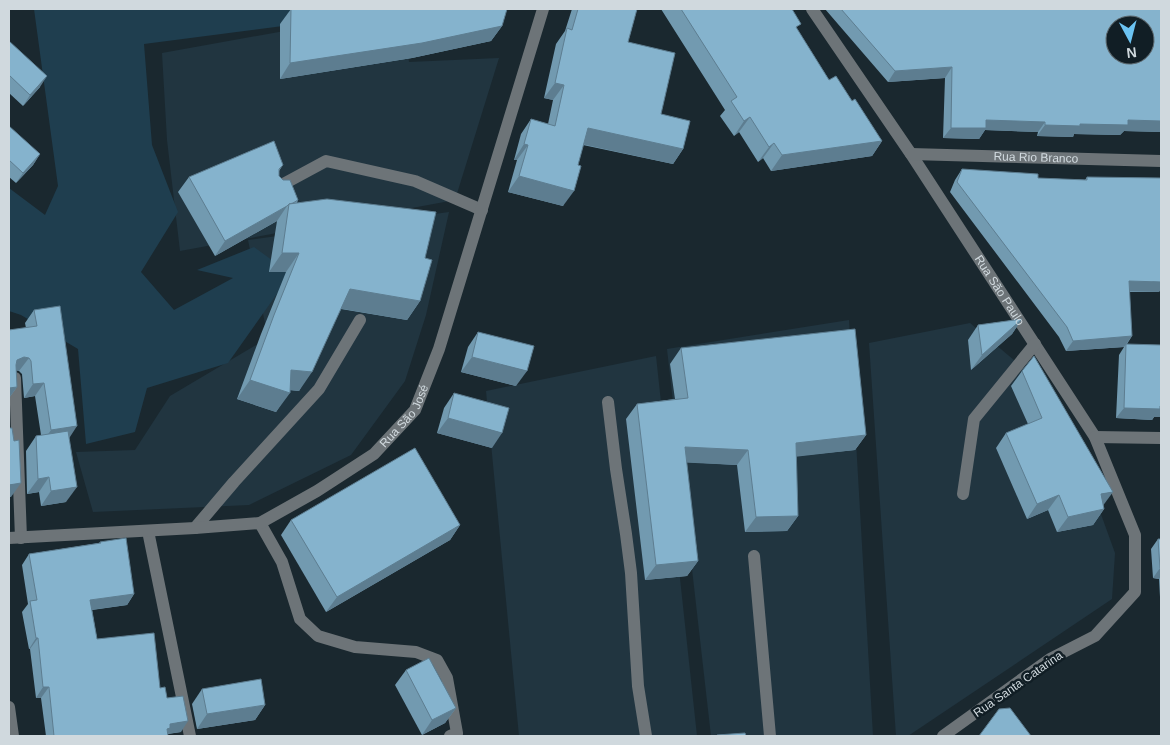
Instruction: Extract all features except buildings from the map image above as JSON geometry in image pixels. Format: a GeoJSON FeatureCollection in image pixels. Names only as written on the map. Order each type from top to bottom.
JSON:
{"type":"FeatureCollection","features":[{"type":"Feature","properties":{"kind":"street","name":"Rua São José"},"geometry":{"type":"LineString","coordinates":[[15,538],[260,523],[317,491],[374,454],[415,410],[439,349],[544,9]]}},
{"type":"Feature","properties":{"kind":"street","name":"Rua São Paulo"},"geometry":{"type":"LineString","coordinates":[[812,9],[911,154],[1095,437],[1135,535],[1135,592]]}},
{"type":"Feature","properties":{"kind":"street","name":"Rua Rio Branco"},"geometry":{"type":"LineString","coordinates":[[911,154],[1161,160]]}},
{"type":"Feature","properties":{"kind":"street"},"geometry":{"type":"LineString","coordinates":[[276,188],[326,161],[415,181],[482,210]]}},
{"type":"Feature","properties":{"kind":"street"},"geometry":{"type":"LineString","coordinates":[[195,528],[234,482],[320,389],[360,320]]}},
{"type":"Feature","properties":{"kind":"street"},"geometry":{"type":"LineString","coordinates":[[963,494],[974,419],[1035,344]]}},
{"type":"Feature","properties":{"kind":"street"},"geometry":{"type":"LineString","coordinates":[[15,378],[15,538]]}},
{"type":"Feature","properties":{"kind":"street"},"geometry":{"type":"LineString","coordinates":[[608,402],[630,563],[638,686],[646,736]]}},
{"type":"Feature","properties":{"kind":"street"},"geometry":{"type":"LineString","coordinates":[[1095,437],[1161,438]]}},
{"type":"Feature","properties":{"kind":"street"},"geometry":{"type":"LineString","coordinates":[[260,523],[282,562],[300,619],[318,636],[355,647],[416,652],[437,660],[447,678],[456,732],[450,736]]}},
{"type":"Feature","properties":{"kind":"street"},"geometry":{"type":"LineString","coordinates":[[148,531],[190,736]]}},
{"type":"Feature","properties":{"kind":"street"},"geometry":{"type":"LineString","coordinates":[[754,556],[770,736]]}},
{"type":"Feature","properties":{"kind":"street","name":"Rua Santa Catarina"},"geometry":{"type":"LineString","coordinates":[[943,736],[1050,659],[1095,636],[1135,592]]}},
{"type":"Feature","properties":{"kind":"street"},"geometry":{"type":"LineString","coordinates":[[9,707],[13,736]]}},
{"type":"Feature","properties":{"kind":"shaded area"},"geometry":{"type":"Polygon","coordinates":[[[34,9],[393,9],[391,12],[144,44],[152,145],[178,212],[141,272],[174,310],[233,278],[197,270],[254,247],[291,274],[228,363],[147,388],[135,432],[86,444],[78,349],[21,315],[9,311],[9,188],[45,215],[58,186],[34,9]]]}},
{"type":"Feature","properties":{"kind":"shaded area"},"geometry":{"type":"Polygon","coordinates":[[[401,10],[409,62],[499,58],[455,200],[180,251],[167,140],[162,53],[401,10]]]}},
{"type":"Feature","properties":{"kind":"shaded area"},"geometry":{"type":"Polygon","coordinates":[[[449,212],[426,315],[405,381],[351,455],[249,505],[93,512],[76,452],[135,450],[170,396],[268,338],[248,240],[449,212]]]}},
{"type":"Feature","properties":{"kind":"shaded area"},"geometry":{"type":"Polygon","coordinates":[[[849,320],[873,736],[711,736],[667,349],[849,320]]]}},
{"type":"Feature","properties":{"kind":"shaded area"},"geometry":{"type":"Polygon","coordinates":[[[970,323],[1059,398],[1115,553],[1112,599],[908,736],[896,736],[869,343],[970,323]]]}},
{"type":"Feature","properties":{"kind":"shaded area"},"geometry":{"type":"Polygon","coordinates":[[[656,356],[697,736],[519,736],[486,391],[656,356]]]}}]}
